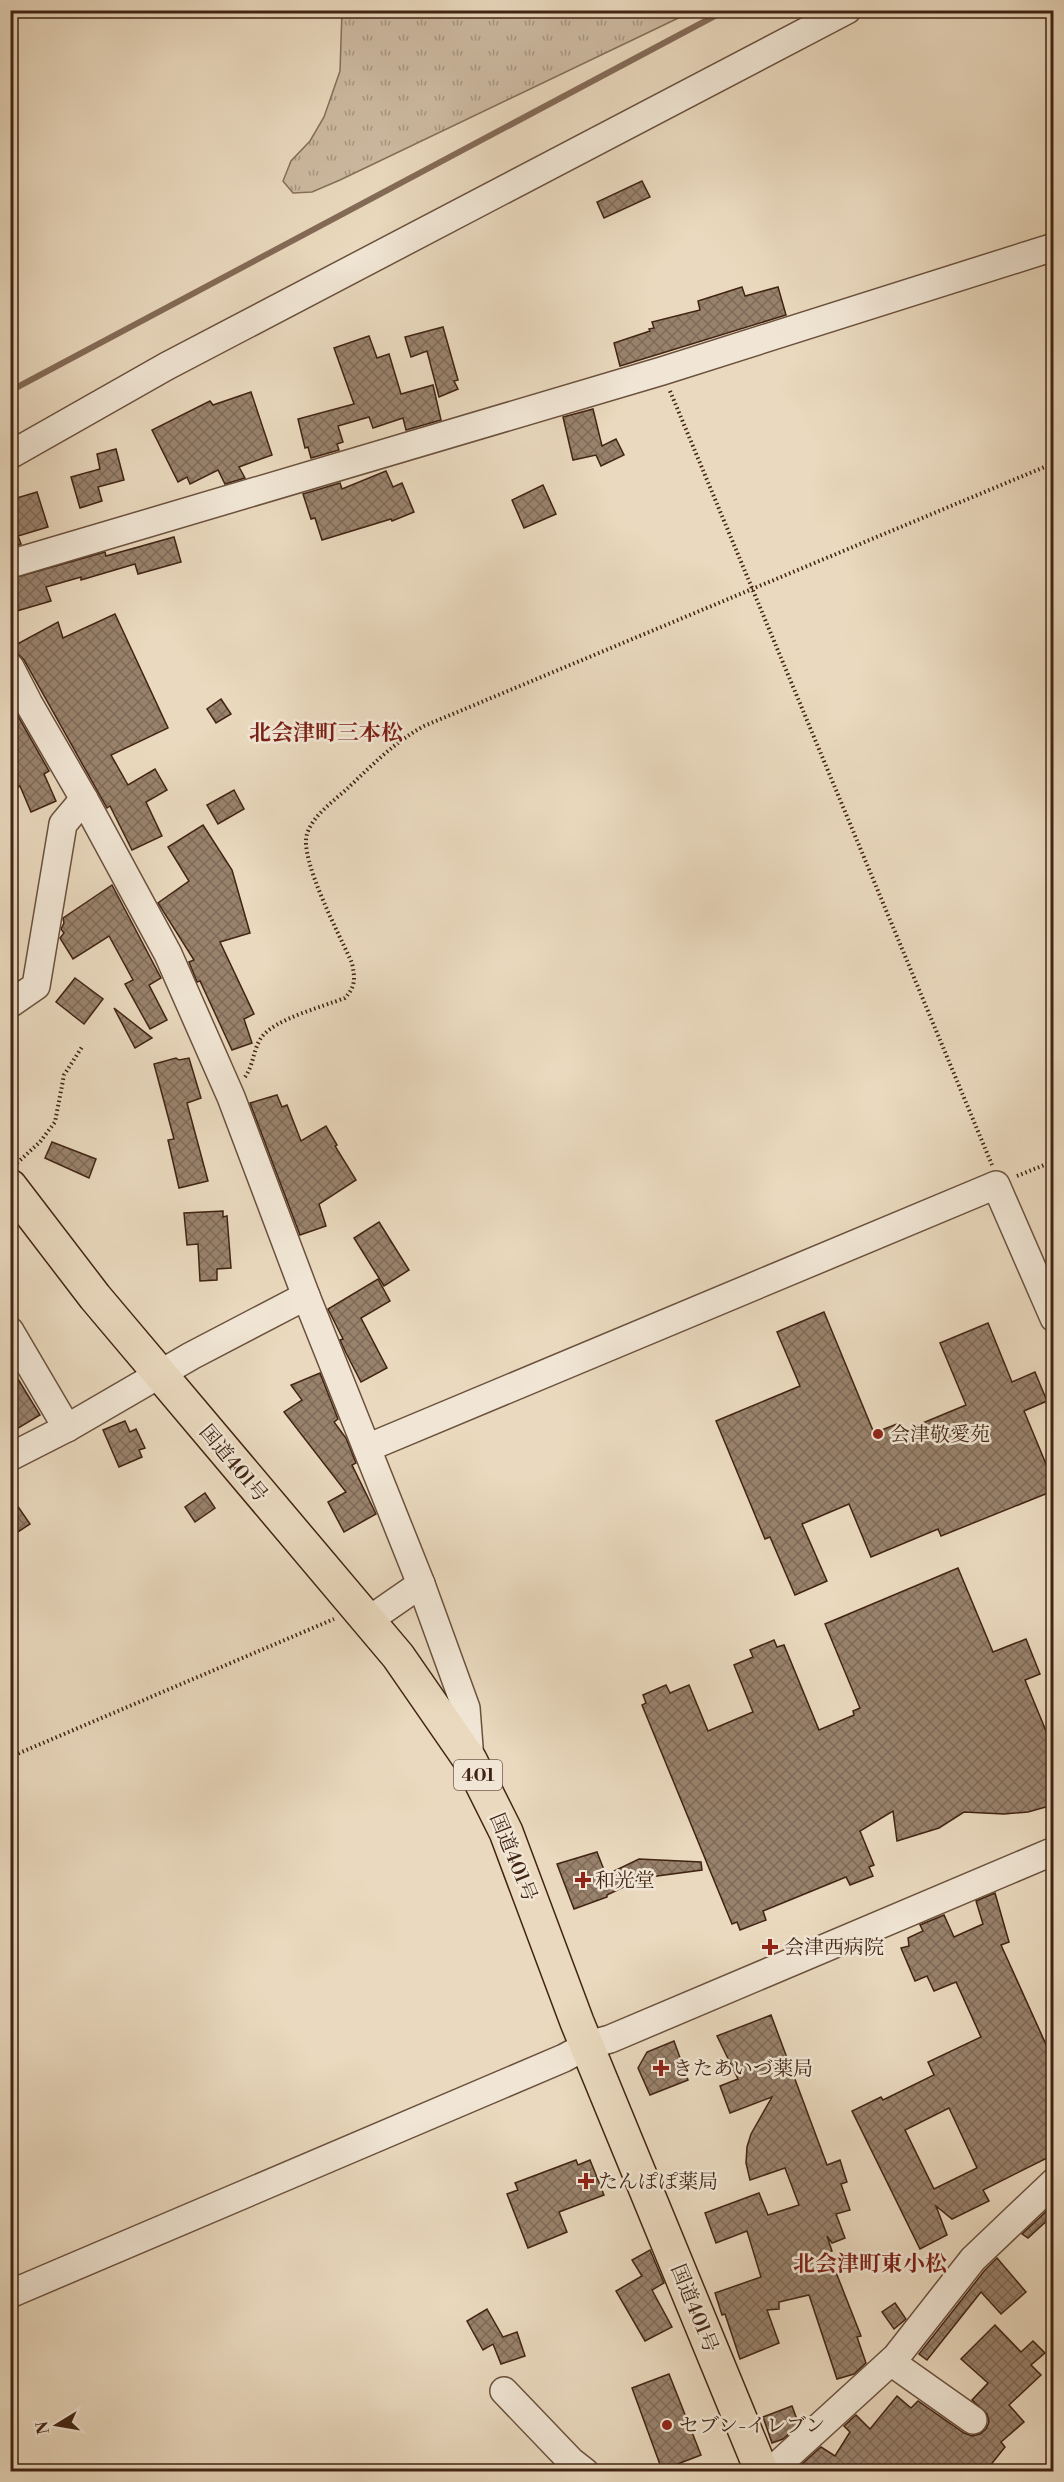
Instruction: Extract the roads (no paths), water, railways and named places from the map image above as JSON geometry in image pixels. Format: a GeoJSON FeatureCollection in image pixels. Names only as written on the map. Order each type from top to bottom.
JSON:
{"type":"FeatureCollection","features":[{"type":"Feature","properties":{"kind":"highway","name":"国道401号"},"geometry":{"type":"LineString","coordinates":[[10,1186],[94,1297],[255,1489],[364,1614],[428,1697],[470,1760],[506,1832],[588,2045],[762,2472]]}},
{"type":"Feature","properties":{"kind":"street"},"geometry":{"type":"LineString","coordinates":[[10,454],[177,361],[847,10]]}},
{"type":"Feature","properties":{"kind":"street"},"geometry":{"type":"LineString","coordinates":[[10,564],[662,371],[1053,247]]}},
{"type":"Feature","properties":{"kind":"street"},"geometry":{"type":"LineString","coordinates":[[10,667],[168,954],[231,1096],[306,1296],[421,1584],[466,1708],[470,1760]]}},
{"type":"Feature","properties":{"kind":"street"},"geometry":{"type":"LineString","coordinates":[[10,1004],[36,986],[63,824],[84,799]]}},
{"type":"Feature","properties":{"kind":"street"},"geometry":{"type":"LineString","coordinates":[[367,1448],[996,1185],[1053,1318]]}},
{"type":"Feature","properties":{"kind":"street"},"geometry":{"type":"LineString","coordinates":[[10,1456],[67,1428],[159,1373],[306,1296]]}},
{"type":"Feature","properties":{"kind":"street"},"geometry":{"type":"LineString","coordinates":[[10,1331],[67,1428]]}},
{"type":"Feature","properties":{"kind":"street"},"geometry":{"type":"LineString","coordinates":[[364,1614],[421,1584]]}},
{"type":"Feature","properties":{"kind":"street"},"geometry":{"type":"LineString","coordinates":[[10,2294],[554,2063],[588,2045],[621,2034],[1053,1851]]}},
{"type":"Feature","properties":{"kind":"street"},"geometry":{"type":"LineString","coordinates":[[770,2472],[891,2362],[974,2259],[1053,2182]]}},
{"type":"Feature","properties":{"kind":"street"},"geometry":{"type":"LineString","coordinates":[[891,2362],[973,2420]]}},
{"type":"Feature","properties":{"kind":"street"},"geometry":{"type":"LineString","coordinates":[[504,2391],[585,2472]]}},
{"type":"Feature","properties":{"kind":"waterway"},"geometry":{"type":"LineString","coordinates":[[10,391],[726,10]]}},
{"type":"Feature","properties":{"kind":"place","name":"会津敬愛苑"},"geometry":{"type":"Point","coordinates":[878,1434]}},
{"type":"Feature","properties":{"kind":"place","name":"和光堂"},"geometry":{"type":"Point","coordinates":[583,1880]}},
{"type":"Feature","properties":{"kind":"place","name":"会津西病院"},"geometry":{"type":"Point","coordinates":[770,1947]}},
{"type":"Feature","properties":{"kind":"place","name":"きたあいづ薬局"},"geometry":{"type":"Point","coordinates":[661,2068]}},
{"type":"Feature","properties":{"kind":"place","name":"たんぽぽ薬局"},"geometry":{"type":"Point","coordinates":[586,2181]}},
{"type":"Feature","properties":{"kind":"place","name":"セブン-イレブン"},"geometry":{"type":"Point","coordinates":[667,2425]}},
{"type":"Feature","properties":{"kind":"district","name":"北会津町三本松"},"geometry":{"type":"Point","coordinates":[326,732]}},
{"type":"Feature","properties":{"kind":"district","name":"北会津町東小松"},"geometry":{"type":"Point","coordinates":[870,2263]}}]}
